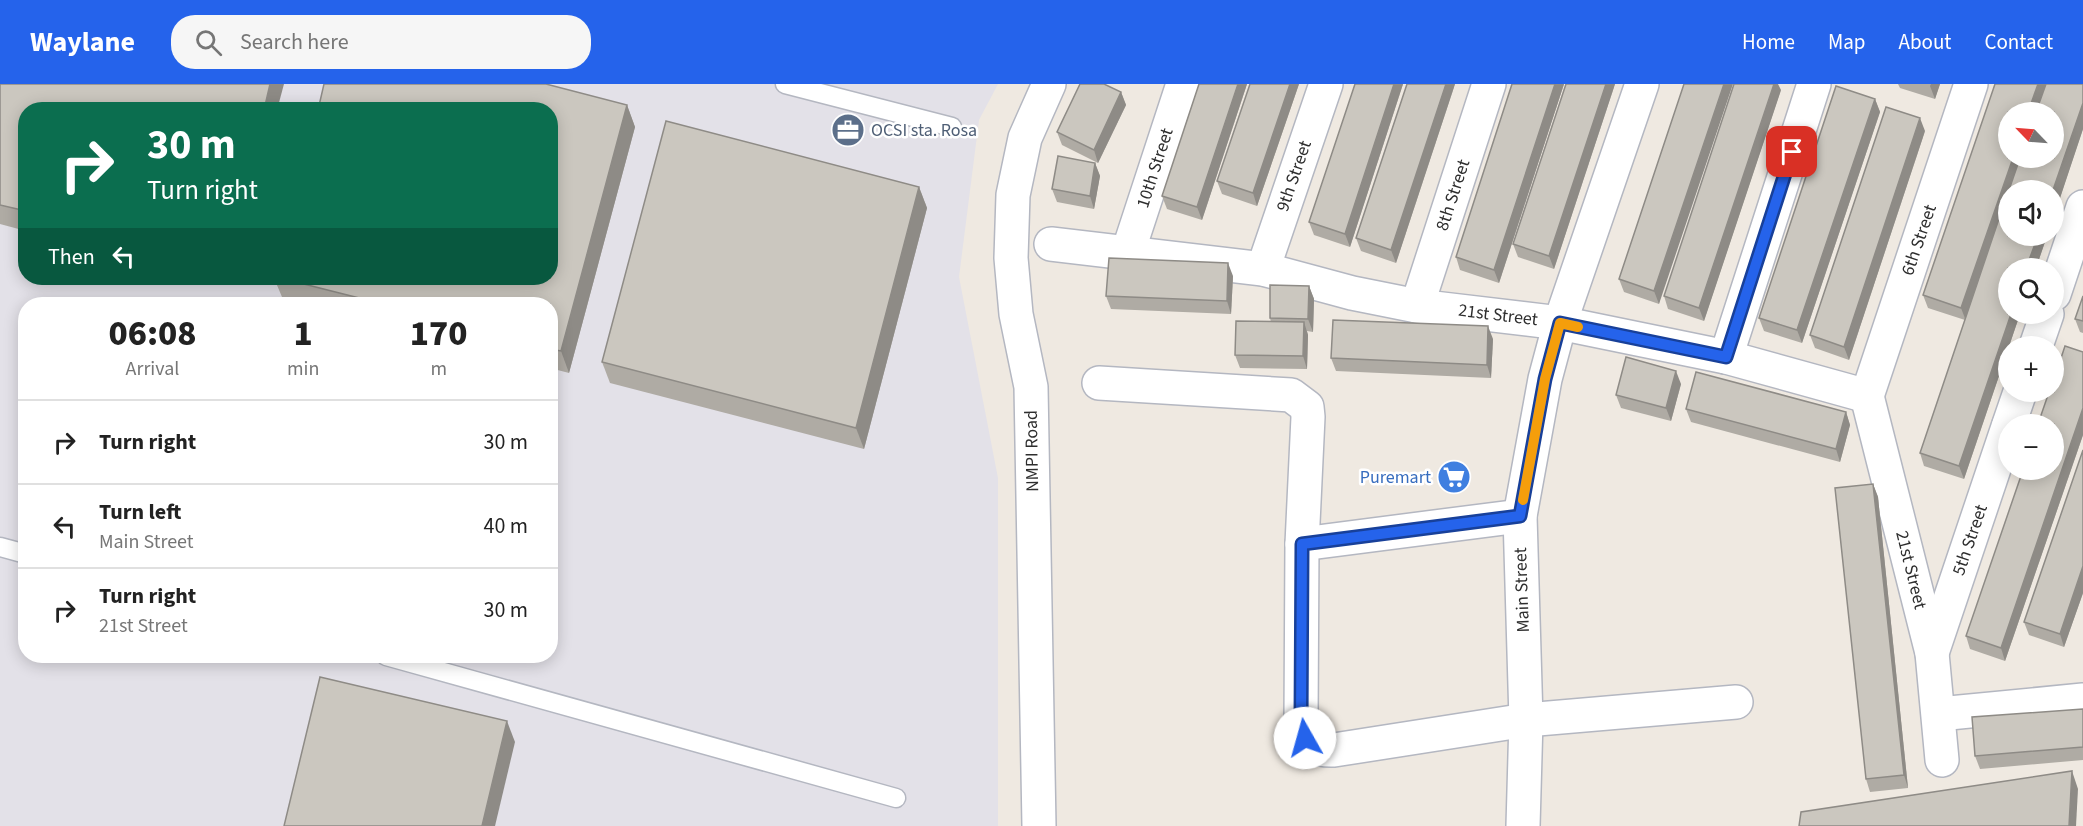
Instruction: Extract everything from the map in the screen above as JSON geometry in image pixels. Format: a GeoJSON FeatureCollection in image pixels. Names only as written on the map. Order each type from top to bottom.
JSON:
{"type":"FeatureCollection","features":[{"type":"Feature","properties":{"kind":"street","name":"NMPI Road"},"geometry":{"type":"LineString","coordinates":[[1039,826],[1031,387],[1016,314],[1011,258],[1013,195],[1025,138],[1049,84]]}},
{"type":"Feature","properties":{"kind":"street","name":"10th Street"},"geometry":{"type":"LineString","coordinates":[[1128,252],[1183,84]]}},
{"type":"Feature","properties":{"kind":"street","name":"9th Street"},"geometry":{"type":"LineString","coordinates":[[1263,269],[1326,84]]}},
{"type":"Feature","properties":{"kind":"street","name":"8th Street"},"geometry":{"type":"LineString","coordinates":[[1417,306],[1489,84]]}},
{"type":"Feature","properties":{"kind":"street","name":"Main Street"},"geometry":{"type":"LineString","coordinates":[[1523,826],[1526,720],[1520,516],[1545,379],[1560,323],[1642,84]]}},
{"type":"Feature","properties":{"kind":"street"},"geometry":{"type":"LineString","coordinates":[[1726,357],[1814,84]]}},
{"type":"Feature","properties":{"kind":"street","name":"6th Street"},"geometry":{"type":"LineString","coordinates":[[1867,396],[1971,84]]}},
{"type":"Feature","properties":{"kind":"street"},"geometry":{"type":"LineString","coordinates":[[2064,264],[2083,207]]}},
{"type":"Feature","properties":{"kind":"street","name":"21st Street"},"geometry":{"type":"LineString","coordinates":[[1051,244],[1263,269],[1352,293],[1417,306],[1560,323],[1726,357],[1867,396],[1932,653],[1942,760]]}},
{"type":"Feature","properties":{"kind":"street"},"geometry":{"type":"LineString","coordinates":[[1099,383],[1291,395],[1306,407],[1308,417],[1302,544],[1301,720],[1305,738],[1311,746],[1322,750],[1334,750],[1526,720],[1736,702]]}},
{"type":"Feature","properties":{"kind":"street","name":"5th Street"},"geometry":{"type":"LineString","coordinates":[[1932,653],[1998,458]]}},
{"type":"Feature","properties":{"kind":"street"},"geometry":{"type":"LineString","coordinates":[[1302,544],[1520,516]]}},
{"type":"Feature","properties":{"kind":"street"},"geometry":{"type":"LineString","coordinates":[[1939,714],[2082,698]]}},
{"type":"Feature","properties":{"kind":"lane"},"geometry":{"type":"LineString","coordinates":[[785,84],[952,127]]}},
{"type":"Feature","properties":{"kind":"lane"},"geometry":{"type":"LineString","coordinates":[[0,547],[18,552]]}},
{"type":"Feature","properties":{"kind":"lane"},"geometry":{"type":"LineString","coordinates":[[412,663],[896,798]]}},
{"type":"Feature","properties":{"kind":"shaded area"},"geometry":{"type":"Polygon","coordinates":[[[0,84],[998,84],[979,120],[959,277],[998,478],[998,826],[0,826],[0,84]]]}},
{"type":"Feature","properties":{"kind":"building"},"geometry":{"type":"Polygon","coordinates":[[[0,84],[270,84],[266,102],[18,102],[18,209],[0,205],[0,84]]]}},
{"type":"Feature","properties":{"kind":"building"},"geometry":{"type":"Polygon","coordinates":[[[324,84],[546,84],[627,105],[561,351],[558,350],[558,297],[355,297],[308,285],[558,285],[558,102],[320,102],[324,84]]]}},
{"type":"Feature","properties":{"kind":"building"},"geometry":{"type":"Polygon","coordinates":[[[1080,84],[1104,84],[1121,92],[1094,150],[1057,132],[1080,84]]]}},
{"type":"Feature","properties":{"kind":"building"},"geometry":{"type":"Polygon","coordinates":[[[1199,84],[1238,84],[1197,207],[1162,196],[1199,84]]]}},
{"type":"Feature","properties":{"kind":"building"},"geometry":{"type":"Polygon","coordinates":[[[1250,84],[1290,84],[1253,193],[1217,181],[1250,84]]]}},
{"type":"Feature","properties":{"kind":"building"},"geometry":{"type":"Polygon","coordinates":[[[1355,84],[1394,84],[1345,234],[1309,222],[1355,84]]]}},
{"type":"Feature","properties":{"kind":"building"},"geometry":{"type":"Polygon","coordinates":[[[1407,84],[1446,84],[1391,250],[1356,238],[1407,84]]]}},
{"type":"Feature","properties":{"kind":"building"},"geometry":{"type":"Polygon","coordinates":[[[1512,84],[1555,84],[1494,270],[1456,257],[1512,84]]]}},
{"type":"Feature","properties":{"kind":"building"},"geometry":{"type":"Polygon","coordinates":[[[1566,84],[1606,84],[1549,256],[1513,244],[1566,84]]]}},
{"type":"Feature","properties":{"kind":"building"},"geometry":{"type":"Polygon","coordinates":[[[1684,84],[1724,84],[1654,291],[1619,279],[1684,84]]]}},
{"type":"Feature","properties":{"kind":"building"},"geometry":{"type":"Polygon","coordinates":[[[1734,84],[1774,84],[1699,308],[1664,296],[1734,84]]]}},
{"type":"Feature","properties":{"kind":"building"},"geometry":{"type":"Polygon","coordinates":[[[1995,84],[2038,84],[2032,102],[1998,102],[1998,168],[2010,168],[2005,180],[1998,180],[1998,201],[1961,308],[1923,295],[1995,84]]]}},
{"type":"Feature","properties":{"kind":"building"},"geometry":{"type":"Polygon","coordinates":[[[2046,84],[2083,84],[2083,103],[2064,158],[2064,102],[2040,102],[2046,84]]]}},
{"type":"Feature","properties":{"kind":"building"},"geometry":{"type":"Polygon","coordinates":[[[1836,86],[1875,99],[1797,330],[1759,318],[1836,86]]]}},
{"type":"Feature","properties":{"kind":"building"},"geometry":{"type":"Polygon","coordinates":[[[1886,107],[1920,118],[1844,347],[1810,335],[1886,107]]]}},
{"type":"Feature","properties":{"kind":"building"},"geometry":{"type":"Polygon","coordinates":[[[666,121],[919,187],[856,428],[602,362],[666,121]]]}},
{"type":"Feature","properties":{"kind":"building"},"geometry":{"type":"Polygon","coordinates":[[[1058,156],[1095,163],[1090,196],[1052,189],[1058,156]]]}},
{"type":"Feature","properties":{"kind":"building"},"geometry":{"type":"Polygon","coordinates":[[[2017,168],[2061,168],[2056,180],[2012,180],[2017,168]]]}},
{"type":"Feature","properties":{"kind":"building"},"geometry":{"type":"Polygon","coordinates":[[[1998,222],[1998,246],[2034,246],[2030,258],[1998,258],[1998,324],[2008,324],[2003,336],[1998,336],[1998,352],[1959,466],[1920,453],[1998,222]]]}},
{"type":"Feature","properties":{"kind":"building"},"geometry":{"type":"Polygon","coordinates":[[[1109,258],[1228,263],[1227,301],[1106,296],[1109,258]]]}},
{"type":"Feature","properties":{"kind":"building"},"geometry":{"type":"Polygon","coordinates":[[[1270,285],[1309,286],[1308,319],[1270,318],[1270,285]]]}},
{"type":"Feature","properties":{"kind":"building"},"geometry":{"type":"Polygon","coordinates":[[[2083,296],[2083,321],[2075,319],[2083,296]]]}},
{"type":"Feature","properties":{"kind":"building"},"geometry":{"type":"Polygon","coordinates":[[[1333,320],[1488,326],[1487,365],[1331,358],[1333,320]]]}},
{"type":"Feature","properties":{"kind":"building"},"geometry":{"type":"Polygon","coordinates":[[[1236,321],[1304,322],[1303,356],[1235,355],[1236,321]]]}},
{"type":"Feature","properties":{"kind":"building"},"geometry":{"type":"Polygon","coordinates":[[[2065,346],[2083,352],[2083,408],[2064,464],[2064,414],[2041,414],[2046,402],[2064,402],[2065,346]]]}},
{"type":"Feature","properties":{"kind":"building"},"geometry":{"type":"Polygon","coordinates":[[[1626,357],[1676,371],[1666,408],[1616,395],[1626,357]]]}},
{"type":"Feature","properties":{"kind":"building"},"geometry":{"type":"Polygon","coordinates":[[[1696,372],[1846,412],[1836,449],[1686,409],[1696,372]]]}},
{"type":"Feature","properties":{"kind":"building"},"geometry":{"type":"Polygon","coordinates":[[[2083,450],[2083,566],[2060,634],[2024,622],[2083,450]]]}},
{"type":"Feature","properties":{"kind":"building"},"geometry":{"type":"Polygon","coordinates":[[[2020,480],[2058,480],[2001,648],[1966,636],[2020,480]]]}},
{"type":"Feature","properties":{"kind":"building"},"geometry":{"type":"Polygon","coordinates":[[[1873,484],[1904,775],[1866,779],[1835,488],[1873,484]]]}},
{"type":"Feature","properties":{"kind":"building"},"geometry":{"type":"Polygon","coordinates":[[[320,677],[507,721],[482,826],[284,826],[320,677]]]}},
{"type":"Feature","properties":{"kind":"building"},"geometry":{"type":"Polygon","coordinates":[[[2083,709],[2083,747],[1975,756],[1972,717],[2083,709]]]}},
{"type":"Feature","properties":{"kind":"building"},"geometry":{"type":"Polygon","coordinates":[[[2072,771],[2069,826],[1799,826],[1801,812],[2072,771]]]}},
{"type":"Feature","properties":{"kind":"slow traffic"},"geometry":{"type":"LineString","coordinates":[[1523,500],[1545,379],[1560,323],[1578,327]]}},
{"type":"Feature","properties":{"kind":"place","name":"OCSI sta. Rosa"},"geometry":{"type":"Point","coordinates":[848,130]}},
{"type":"Feature","properties":{"kind":"place","name":"Puremart"},"geometry":{"type":"Point","coordinates":[1454,477]}},
{"type":"Feature","properties":{"kind":"route"},"geometry":{"type":"LineString","coordinates":[[1305,738],[1301,720],[1302,544],[1520,516],[1545,379],[1560,323],[1726,357],[1792,152]]}}]}
